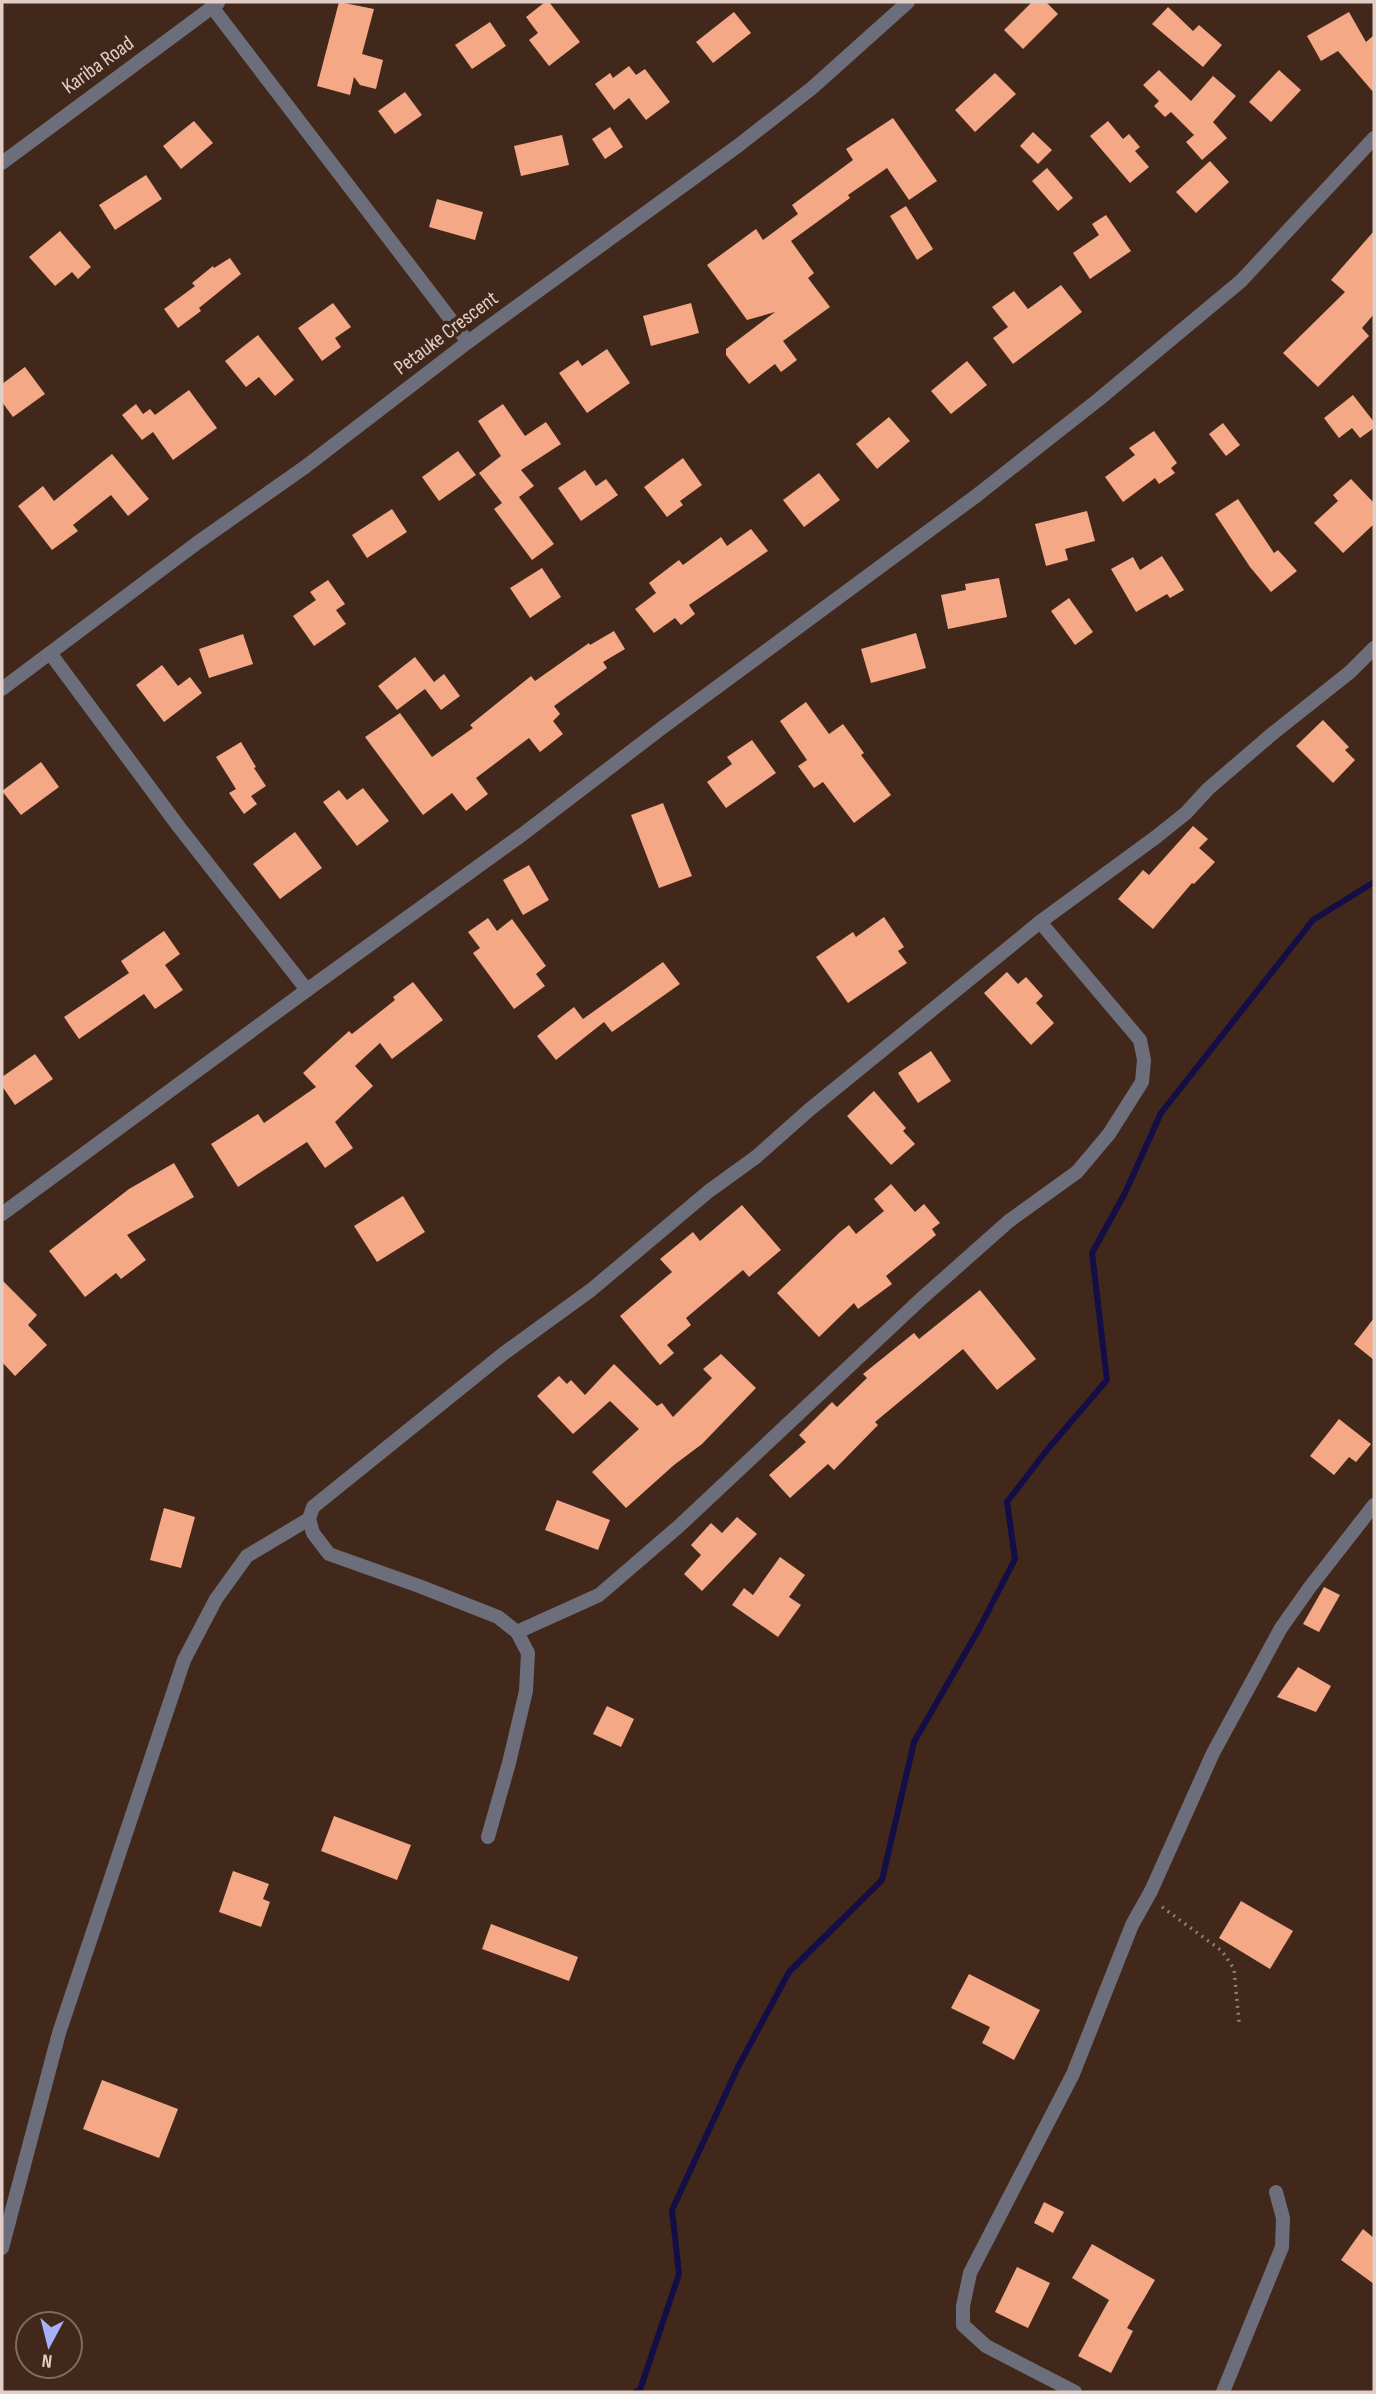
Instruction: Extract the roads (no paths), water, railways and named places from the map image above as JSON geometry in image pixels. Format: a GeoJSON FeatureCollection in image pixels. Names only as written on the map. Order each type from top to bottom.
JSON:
{"type":"FeatureCollection","features":[{"type":"Feature","properties":{"kind":"street","name":"Petauke Crescent"},"geometry":{"type":"LineString","coordinates":[[2,689],[749,136],[812,88],[908,2]]}},
{"type":"Feature","properties":{"kind":"street"},"geometry":{"type":"LineString","coordinates":[[216,4],[468,342]]}},
{"type":"Feature","properties":{"kind":"street","name":"Kariba Road"},"geometry":{"type":"LineString","coordinates":[[2,163],[216,4]]}},
{"type":"Feature","properties":{"kind":"street"},"geometry":{"type":"LineString","coordinates":[[2,1214],[523,834],[976,496],[1098,400],[1241,281],[1374,138]]}},
{"type":"Feature","properties":{"kind":"street"},"geometry":{"type":"LineString","coordinates":[[488,1837],[526,1692],[528,1653],[517,1632],[498,1617],[329,1554],[313,1533],[309,1520],[313,1507],[421,1418],[591,1290],[1040,922],[1186,813],[1208,789],[1374,649]]}},
{"type":"Feature","properties":{"kind":"street"},"geometry":{"type":"LineString","coordinates":[[50,653],[179,827],[307,990]]}},
{"type":"Feature","properties":{"kind":"street"},"geometry":{"type":"LineString","coordinates":[[517,1632],[599,1595],[688,1518],[921,1299],[1009,1221],[1077,1172],[1109,1134],[1142,1082],[1144,1060],[1140,1040],[1040,922]]}},
{"type":"Feature","properties":{"kind":"street"},"geometry":{"type":"LineString","coordinates":[[1075,2392],[986,2346],[963,2325],[963,2306],[970,2273],[1073,2074],[1132,1925],[1151,1891],[1213,1753],[1281,1628],[1374,1505]]}},
{"type":"Feature","properties":{"kind":"street"},"geometry":{"type":"LineString","coordinates":[[2,2248],[59,2032],[184,1660],[216,1599],[247,1556],[309,1520]]}},
{"type":"Feature","properties":{"kind":"street"},"geometry":{"type":"LineString","coordinates":[[1223,2392],[1282,2248],[1283,2218],[1276,2192]]}},
{"type":"Feature","properties":{"kind":"waterway"},"geometry":{"type":"LineString","coordinates":[[635,2392],[640,2390],[679,2274],[672,2210],[738,2067],[789,1972],[882,1880],[914,1742],[979,1629],[1015,1559],[1007,1502],[1107,1380],[1092,1253],[1125,1193],[1161,1113],[1313,920],[1374,882]]}}]}
